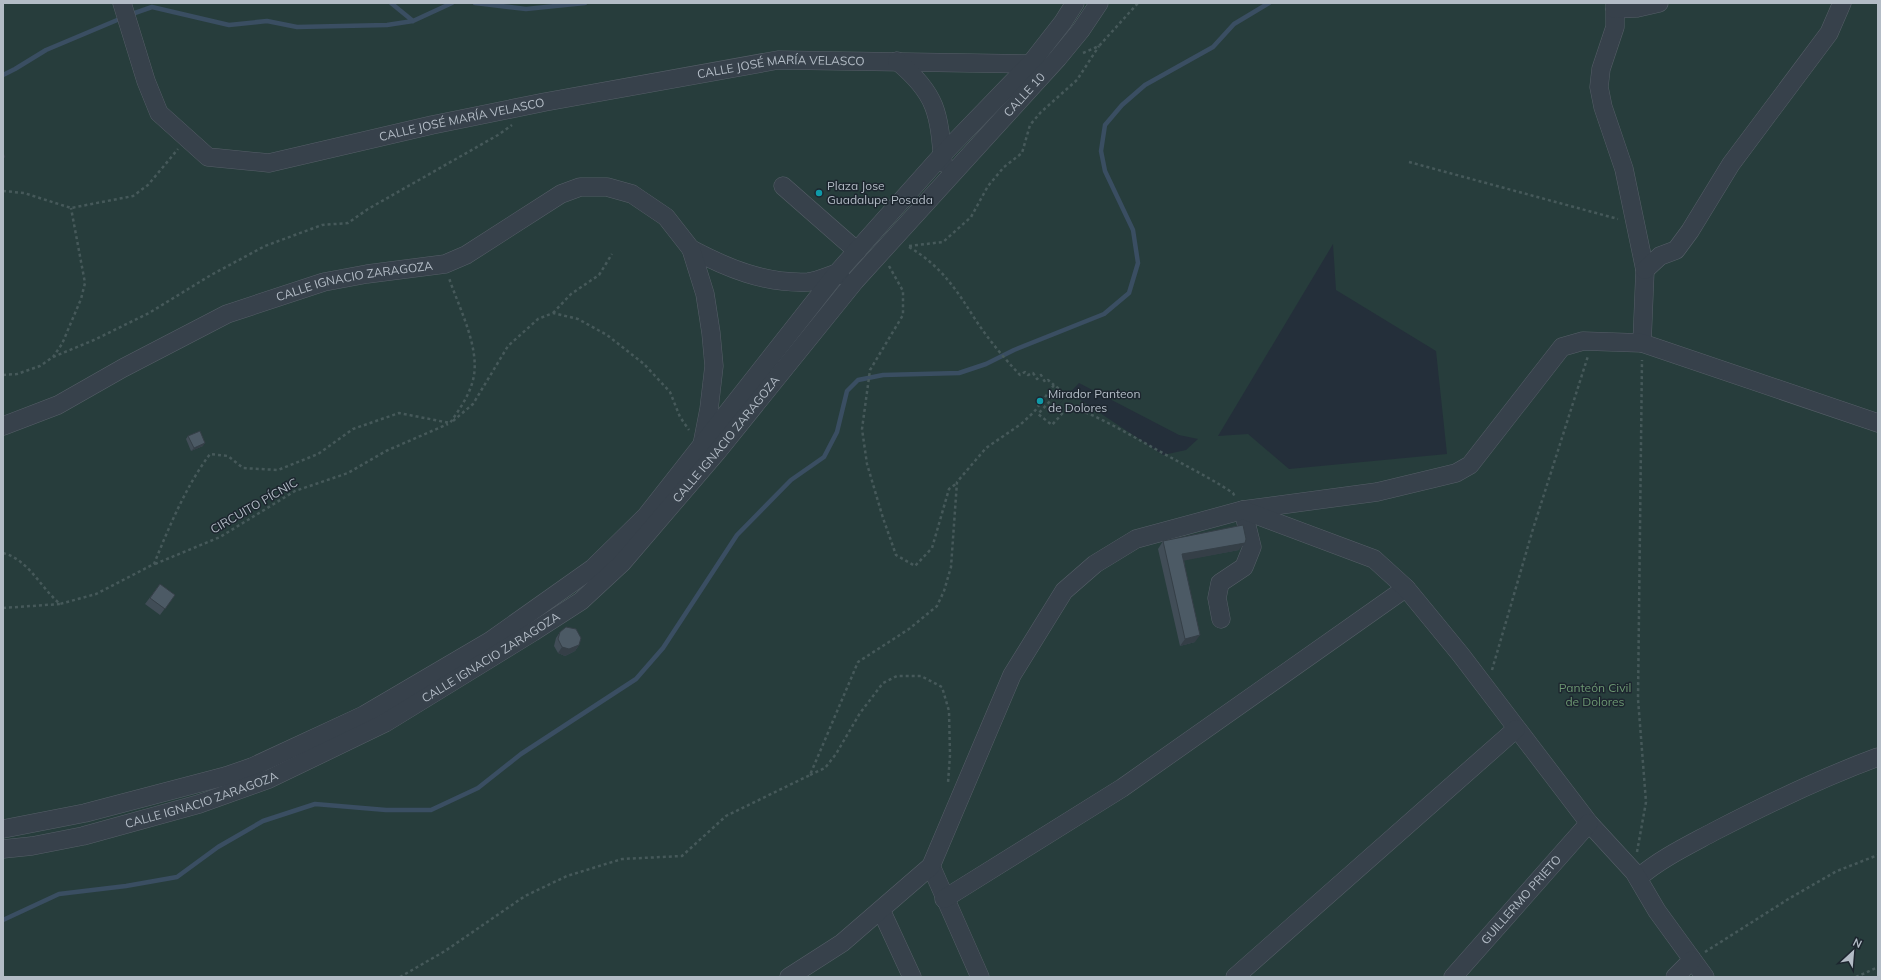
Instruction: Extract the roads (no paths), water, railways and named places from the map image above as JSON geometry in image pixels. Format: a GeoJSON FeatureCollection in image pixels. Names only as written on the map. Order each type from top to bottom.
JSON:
{"type":"FeatureCollection","features":[{"type":"Feature","properties":{"kind":"street","name":"CALLE JOSÉ MARÍA VELASCO"},"geometry":{"type":"LineString","coordinates":[[122,3],[146,81],[159,113],[208,157],[269,163],[447,121],[608,89],[758,62],[778,60],[1030,63],[1055,61]]}},
{"type":"Feature","properties":{"kind":"street","name":"CALLE 10"},"geometry":{"type":"LineString","coordinates":[[942,155],[1030,63],[1063,22],[1075,3]]}},
{"type":"Feature","properties":{"kind":"street","name":"CALLE 10"},"geometry":{"type":"LineString","coordinates":[[944,182],[1055,61],[1081,30],[1099,3]]}},
{"type":"Feature","properties":{"kind":"street"},"geometry":{"type":"LineString","coordinates":[[1642,343],[1645,270],[1634,224],[1624,169],[1603,107],[1599,87],[1601,69],[1615,27],[1615,6],[1637,8],[1659,3]]}},
{"type":"Feature","properties":{"kind":"street"},"geometry":{"type":"LineString","coordinates":[[1645,270],[1660,256],[1676,250],[1690,231],[1731,164],[1829,33],[1842,3]]}},
{"type":"Feature","properties":{"kind":"street"},"geometry":{"type":"LineString","coordinates":[[896,61],[912,74],[929,93],[938,118],[944,182]]}},
{"type":"Feature","properties":{"kind":"street","name":"CALLE IGNACIO ZARAGOZA"},"geometry":{"type":"LineString","coordinates":[[3,829],[85,813],[226,776],[252,767],[364,715],[490,641],[593,568],[646,516],[701,448],[837,273],[942,155]]}},
{"type":"Feature","properties":{"kind":"street","name":"CALLE IGNACIO ZARAGOZA"},"geometry":{"type":"LineString","coordinates":[[3,849],[32,846],[83,836],[199,804],[262,782],[385,723],[534,632],[581,601],[622,563],[717,452],[855,281],[881,252],[904,239],[944,182]]}},
{"type":"Feature","properties":{"kind":"street"},"geometry":{"type":"LineString","coordinates":[[783,186],[857,251]]}},
{"type":"Feature","properties":{"kind":"street","name":"CALLE IGNACIO ZARAGOZA"},"geometry":{"type":"LineString","coordinates":[[3,426],[58,405],[123,368],[227,314],[324,282],[367,274],[445,264],[466,255],[561,194],[580,187],[607,187],[632,194],[666,217],[691,248],[705,294],[714,366],[709,409],[701,448]]}},
{"type":"Feature","properties":{"kind":"street","name":"CALLE IGNACIO ZARAGOZA"},"geometry":{"type":"LineString","coordinates":[[691,248],[724,266],[744,273],[777,280],[808,282],[837,273]]}},
{"type":"Feature","properties":{"kind":"street"},"geometry":{"type":"LineString","coordinates":[[837,273],[855,281]]}},
{"type":"Feature","properties":{"kind":"street"},"geometry":{"type":"LineString","coordinates":[[789,977],[842,943],[931,866],[1012,676],[1064,591],[1095,564],[1136,539],[1243,510],[1377,492],[1456,473],[1470,465],[1562,347],[1583,341],[1642,343],[1799,398],[1878,423]]}},
{"type":"Feature","properties":{"kind":"street"},"geometry":{"type":"LineString","coordinates":[[1243,510],[1374,559],[1406,588],[1487,690],[1589,823],[1635,874],[1657,911],[1705,977]]}},
{"type":"Feature","properties":{"kind":"street"},"geometry":{"type":"LineString","coordinates":[[1221,619],[1217,598],[1220,583],[1244,568],[1252,547],[1243,510]]}},
{"type":"Feature","properties":{"kind":"street"},"geometry":{"type":"LineString","coordinates":[[944,900],[1122,788],[1406,588]]}},
{"type":"Feature","properties":{"kind":"street"},"geometry":{"type":"LineString","coordinates":[[1235,977],[1516,728]]}},
{"type":"Feature","properties":{"kind":"street"},"geometry":{"type":"LineString","coordinates":[[1635,874],[1649,868],[1775,799],[1878,757]]}},
{"type":"Feature","properties":{"kind":"street","name":"GUILLERMO PRIETO"},"geometry":{"type":"LineString","coordinates":[[1453,977],[1589,823]]}},
{"type":"Feature","properties":{"kind":"street"},"geometry":{"type":"LineString","coordinates":[[931,866],[944,900],[980,977]]}},
{"type":"Feature","properties":{"kind":"street"},"geometry":{"type":"LineString","coordinates":[[881,910],[912,977]]}},
{"type":"Feature","properties":{"kind":"street"},"geometry":{"type":"LineString","coordinates":[[1675,977],[1692,960]]}},
{"type":"Feature","properties":{"kind":"waterway"},"geometry":{"type":"LineString","coordinates":[[391,3],[413,21]]}},
{"type":"Feature","properties":{"kind":"waterway"},"geometry":{"type":"LineString","coordinates":[[129,15],[152,7],[229,25],[267,21],[297,27],[387,25],[413,21],[452,3]]}},
{"type":"Feature","properties":{"kind":"waterway"},"geometry":{"type":"LineString","coordinates":[[475,3],[526,9],[585,3]]}},
{"type":"Feature","properties":{"kind":"waterway"},"geometry":{"type":"LineString","coordinates":[[3,920],[59,894],[126,886],[177,877],[218,847],[263,821],[315,804],[386,810],[431,810],[478,788],[521,754],[636,679],[663,648],[737,535],[791,480],[824,457],[837,432],[847,391],[858,380],[883,375],[959,373],[986,364],[1014,350],[1104,314],[1129,293],[1138,263],[1133,230],[1105,171],[1101,151],[1105,125],[1122,105],[1145,85],[1213,47],[1234,24],[1269,3]]}},
{"type":"Feature","properties":{"kind":"waterway"},"geometry":{"type":"LineString","coordinates":[[3,75],[46,50],[122,18]]}},
{"type":"Feature","properties":{"kind":"place","name":"Plaza Jose Guadalupe Posada"},"geometry":{"type":"Point","coordinates":[819,193]}},
{"type":"Feature","properties":{"kind":"place","name":"Mirador Panteon de Dolores"},"geometry":{"type":"Point","coordinates":[1040,401]}},
{"type":"Feature","properties":{"kind":"park label","name":"Panteón Civil de Dolores"},"geometry":{"type":"Point","coordinates":[1595,695]}}]}
